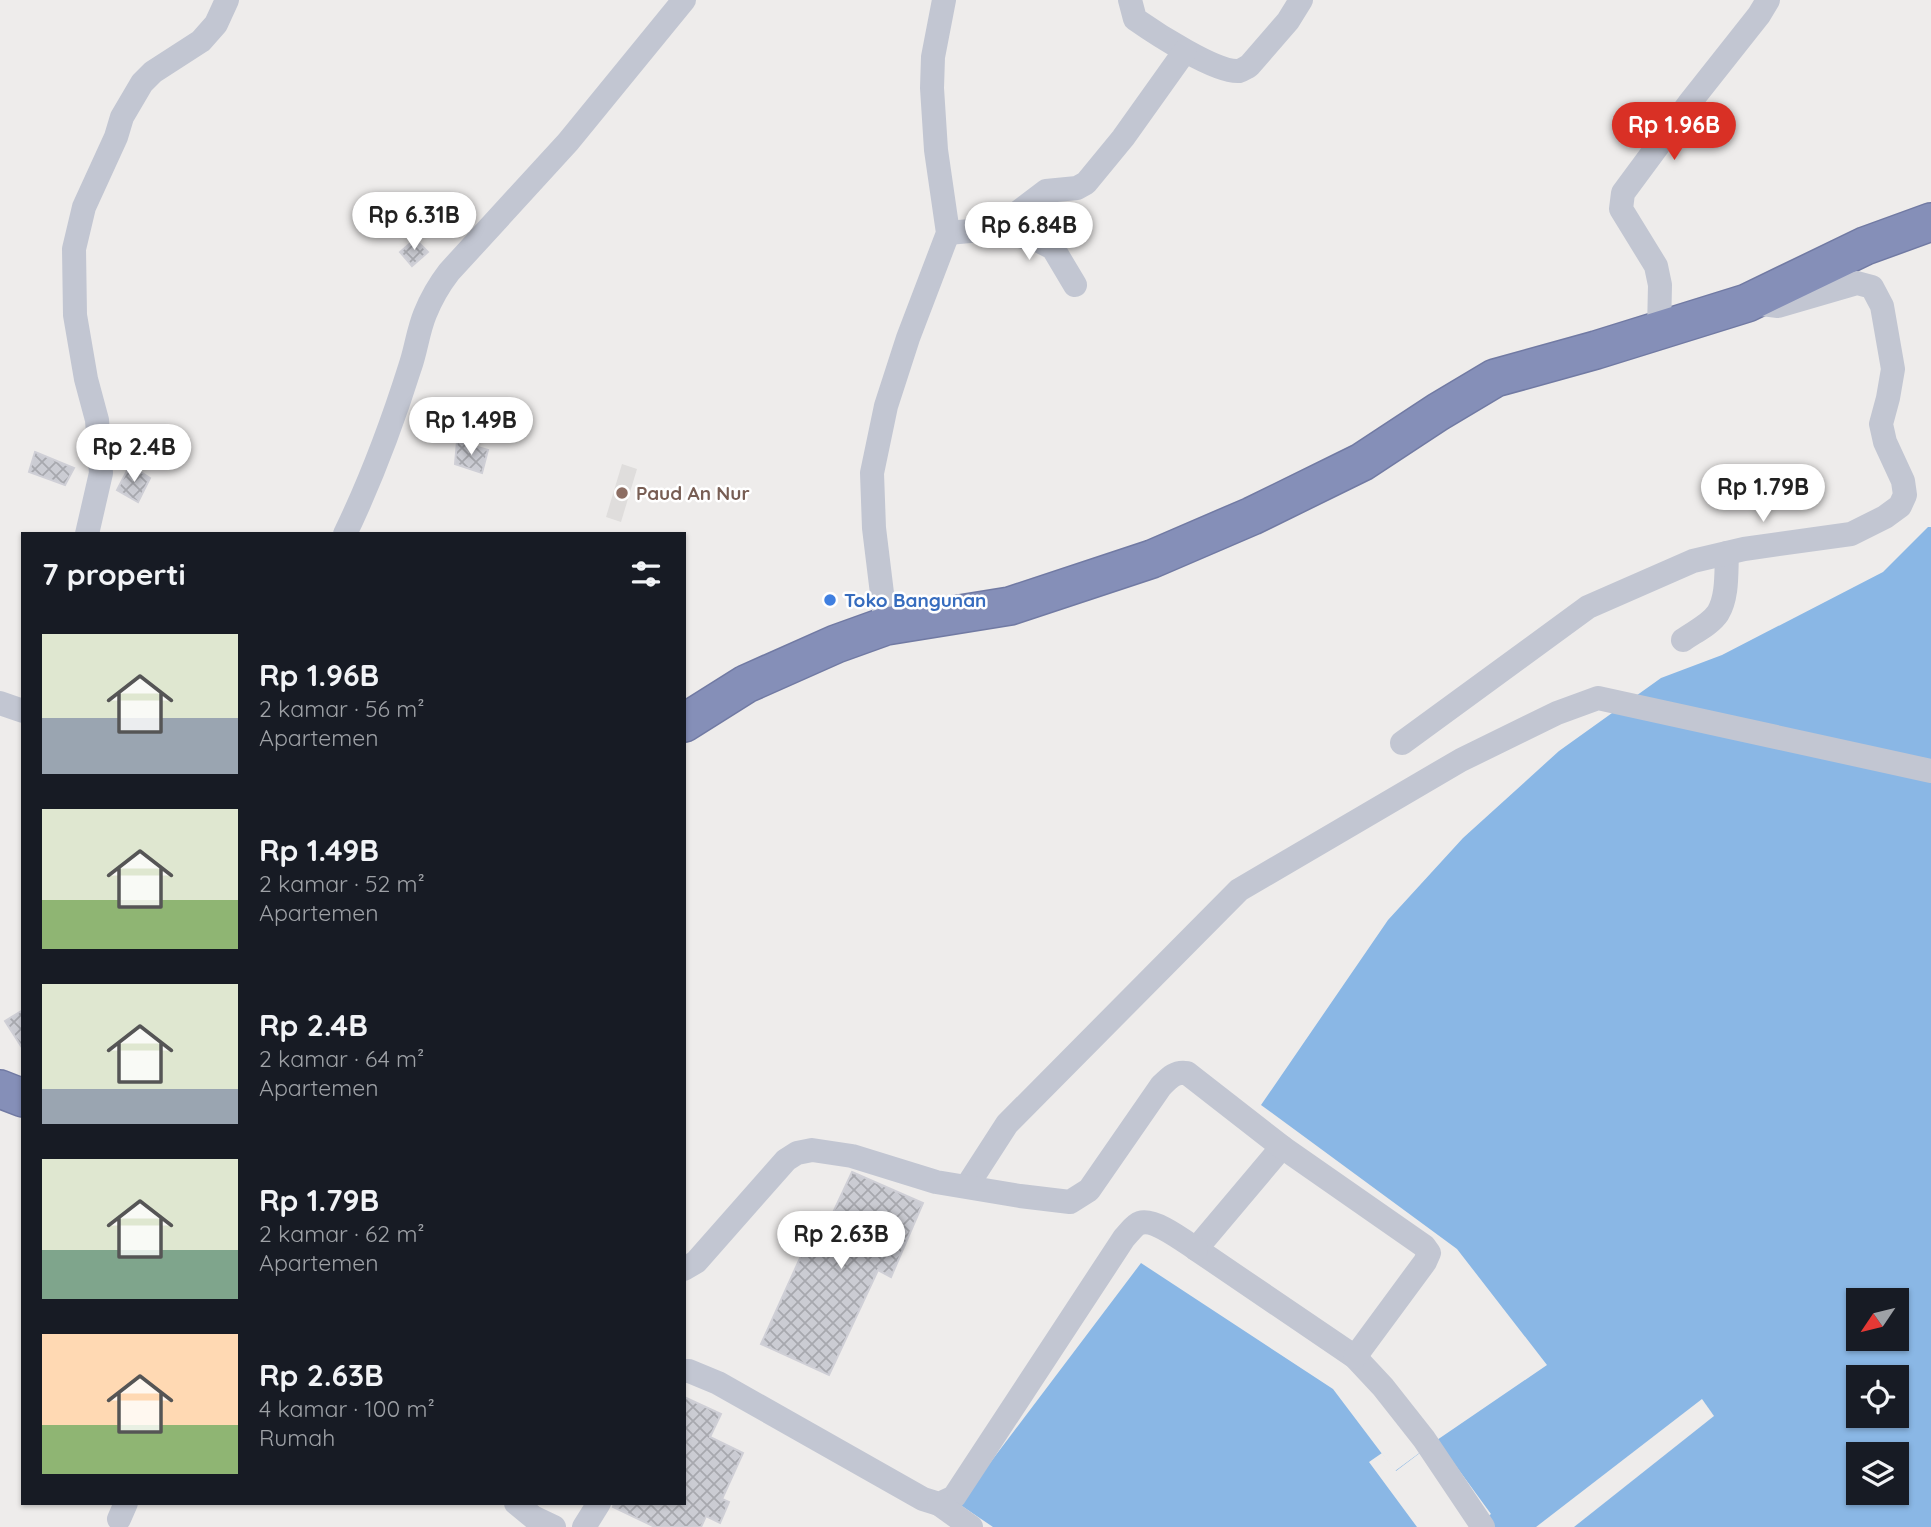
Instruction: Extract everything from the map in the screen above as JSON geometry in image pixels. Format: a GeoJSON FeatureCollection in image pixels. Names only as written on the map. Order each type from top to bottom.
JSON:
{"type":"FeatureCollection","features":[{"type":"Feature","properties":{"kind":"highway"},"geometry":{"type":"LineString","coordinates":[[686,722],[746,684],[836,643],[886,626],[1010,606],[1152,559],[1252,516],[1362,462],[1495,378],[1747,303],[1865,246],[1931,222]]}},
{"type":"Feature","properties":{"kind":"highway"},"geometry":{"type":"LineString","coordinates":[[0,1089],[21,1097]]}},
{"type":"Feature","properties":{"kind":"street"},"geometry":{"type":"LineString","coordinates":[[88,532],[101,473],[97,420],[86,379],[75,315],[74,249],[83,206],[116,137],[122,117],[142,83],[153,72],[201,41],[216,24],[227,0]]}},
{"type":"Feature","properties":{"kind":"street"},"geometry":{"type":"LineString","coordinates":[[346,532],[368,484],[411,364],[424,316],[436,291],[449,272],[568,142],[684,0]]}},
{"type":"Feature","properties":{"kind":"street"},"geometry":{"type":"LineString","coordinates":[[886,626],[874,528],[872,473],[886,406],[908,338],[948,233],[936,150],[932,88],[933,57],[944,0]]}},
{"type":"Feature","properties":{"kind":"street"},"geometry":{"type":"LineString","coordinates":[[1130,0],[1135,19],[1185,51],[1229,70],[1241,71],[1249,66],[1288,21],[1301,0]]}},
{"type":"Feature","properties":{"kind":"street"},"geometry":{"type":"LineString","coordinates":[[1659,331],[1660,285],[1656,266],[1621,209],[1623,193],[1768,0]]}},
{"type":"Feature","properties":{"kind":"street"},"geometry":{"type":"LineString","coordinates":[[992,229],[1046,191],[1077,188],[1086,183],[1123,138],[1185,51]]}},
{"type":"Feature","properties":{"kind":"street"},"geometry":{"type":"LineString","coordinates":[[948,233],[992,229],[1039,241],[1054,248],[1075,285]]}},
{"type":"Feature","properties":{"kind":"street"},"geometry":{"type":"LineString","coordinates":[[1402,743],[1583,610],[1693,561],[1727,553],[1850,534],[1885,517],[1900,506],[1905,495],[1903,481],[1885,442],[1881,424],[1893,369],[1882,306],[1872,287],[1857,283],[1778,306],[1747,303]]}},
{"type":"Feature","properties":{"kind":"street"},"geometry":{"type":"LineString","coordinates":[[1683,640],[1718,613],[1725,592],[1727,553]]}},
{"type":"Feature","properties":{"kind":"street"},"geometry":{"type":"LineString","coordinates":[[967,1186],[1007,1124],[1239,890],[1461,760],[1557,713],[1598,698],[1931,771]]}},
{"type":"Feature","properties":{"kind":"street"},"geometry":{"type":"LineString","coordinates":[[0,703],[21,710]]}},
{"type":"Feature","properties":{"kind":"street"},"geometry":{"type":"LineString","coordinates":[[686,1268],[696,1262],[786,1160],[797,1153],[812,1150],[852,1156],[936,1182],[1070,1202],[1089,1190],[1161,1086],[1179,1072],[1187,1073],[1282,1147],[1424,1246],[1429,1253],[1355,1357]]}},
{"type":"Feature","properties":{"kind":"street"},"geometry":{"type":"LineString","coordinates":[[1196,1249],[1282,1147]]}},
{"type":"Feature","properties":{"kind":"street"},"geometry":{"type":"LineString","coordinates":[[939,1504],[954,1497],[1124,1238],[1137,1224],[1153,1222],[1355,1357],[1383,1387],[1424,1439],[1483,1527]]}},
{"type":"Feature","properties":{"kind":"street"},"geometry":{"type":"LineString","coordinates":[[686,1371],[718,1383],[923,1499],[939,1504],[971,1527]]}},
{"type":"Feature","properties":{"kind":"street"},"geometry":{"type":"LineString","coordinates":[[518,1505],[533,1517],[554,1527]]}},
{"type":"Feature","properties":{"kind":"street"},"geometry":{"type":"LineString","coordinates":[[584,1527],[598,1505]]}},
{"type":"Feature","properties":{"kind":"shaded area","name":"Paud An Nur"},"geometry":{"type":"Polygon","coordinates":[[[622,464],[637,469],[621,522],[606,517],[622,464]]]}},
{"type":"Feature","properties":{"kind":"water"},"geometry":{"type":"Polygon","coordinates":[[[1931,527],[1931,1527],[993,1527],[959,1504],[1141,1263],[1333,1389],[1395,1471],[1547,1365],[1457,1249],[1261,1105],[1388,920],[1463,838],[1559,751],[1661,678],[1722,655],[1883,572],[1931,527]]]}},
{"type":"Feature","properties":{"kind":"pier"},"geometry":{"type":"Polygon","coordinates":[[[1702,1399],[1714,1416],[1574,1527],[1536,1527],[1702,1399]]]}},
{"type":"Feature","properties":{"kind":"pier"},"geometry":{"type":"Polygon","coordinates":[[[1437,1440],[1491,1514],[1486,1518],[1493,1527],[1417,1527],[1369,1462],[1382,1453],[1396,1471],[1437,1440]]]}},
{"type":"Feature","properties":{"kind":"building"},"geometry":{"type":"Polygon","coordinates":[[[415,239],[428,252],[412,266],[400,252],[415,239]]]}},
{"type":"Feature","properties":{"kind":"building"},"geometry":{"type":"Polygon","coordinates":[[[457,441],[488,450],[482,473],[455,464],[457,441]]]}},
{"type":"Feature","properties":{"kind":"building"},"geometry":{"type":"Polygon","coordinates":[[[35,452],[74,468],[65,485],[29,472],[35,452]]]}},
{"type":"Feature","properties":{"kind":"building"},"geometry":{"type":"Polygon","coordinates":[[[130,465],[150,478],[138,502],[117,490],[130,465]]]}},
{"type":"Feature","properties":{"kind":"building"},"geometry":{"type":"Polygon","coordinates":[[[21,1011],[21,1046],[5,1021],[21,1011]]]}},
{"type":"Feature","properties":{"kind":"building"},"geometry":{"type":"Polygon","coordinates":[[[852,1172],[923,1203],[891,1277],[878,1270],[829,1375],[761,1344],[821,1212],[831,1217],[852,1172]]]}},
{"type":"Feature","properties":{"kind":"building"},"geometry":{"type":"Polygon","coordinates":[[[686,1398],[721,1414],[710,1437],[743,1453],[722,1499],[729,1502],[720,1523],[706,1516],[701,1527],[655,1527],[613,1507],[686,1505],[686,1398]]]}},
{"type":"Feature","properties":{"kind":"place","name":"Paud An Nur"},"geometry":{"type":"Point","coordinates":[622,493]}},
{"type":"Feature","properties":{"kind":"place","name":"Toko Bangunan"},"geometry":{"type":"Point","coordinates":[830,600]}}]}
